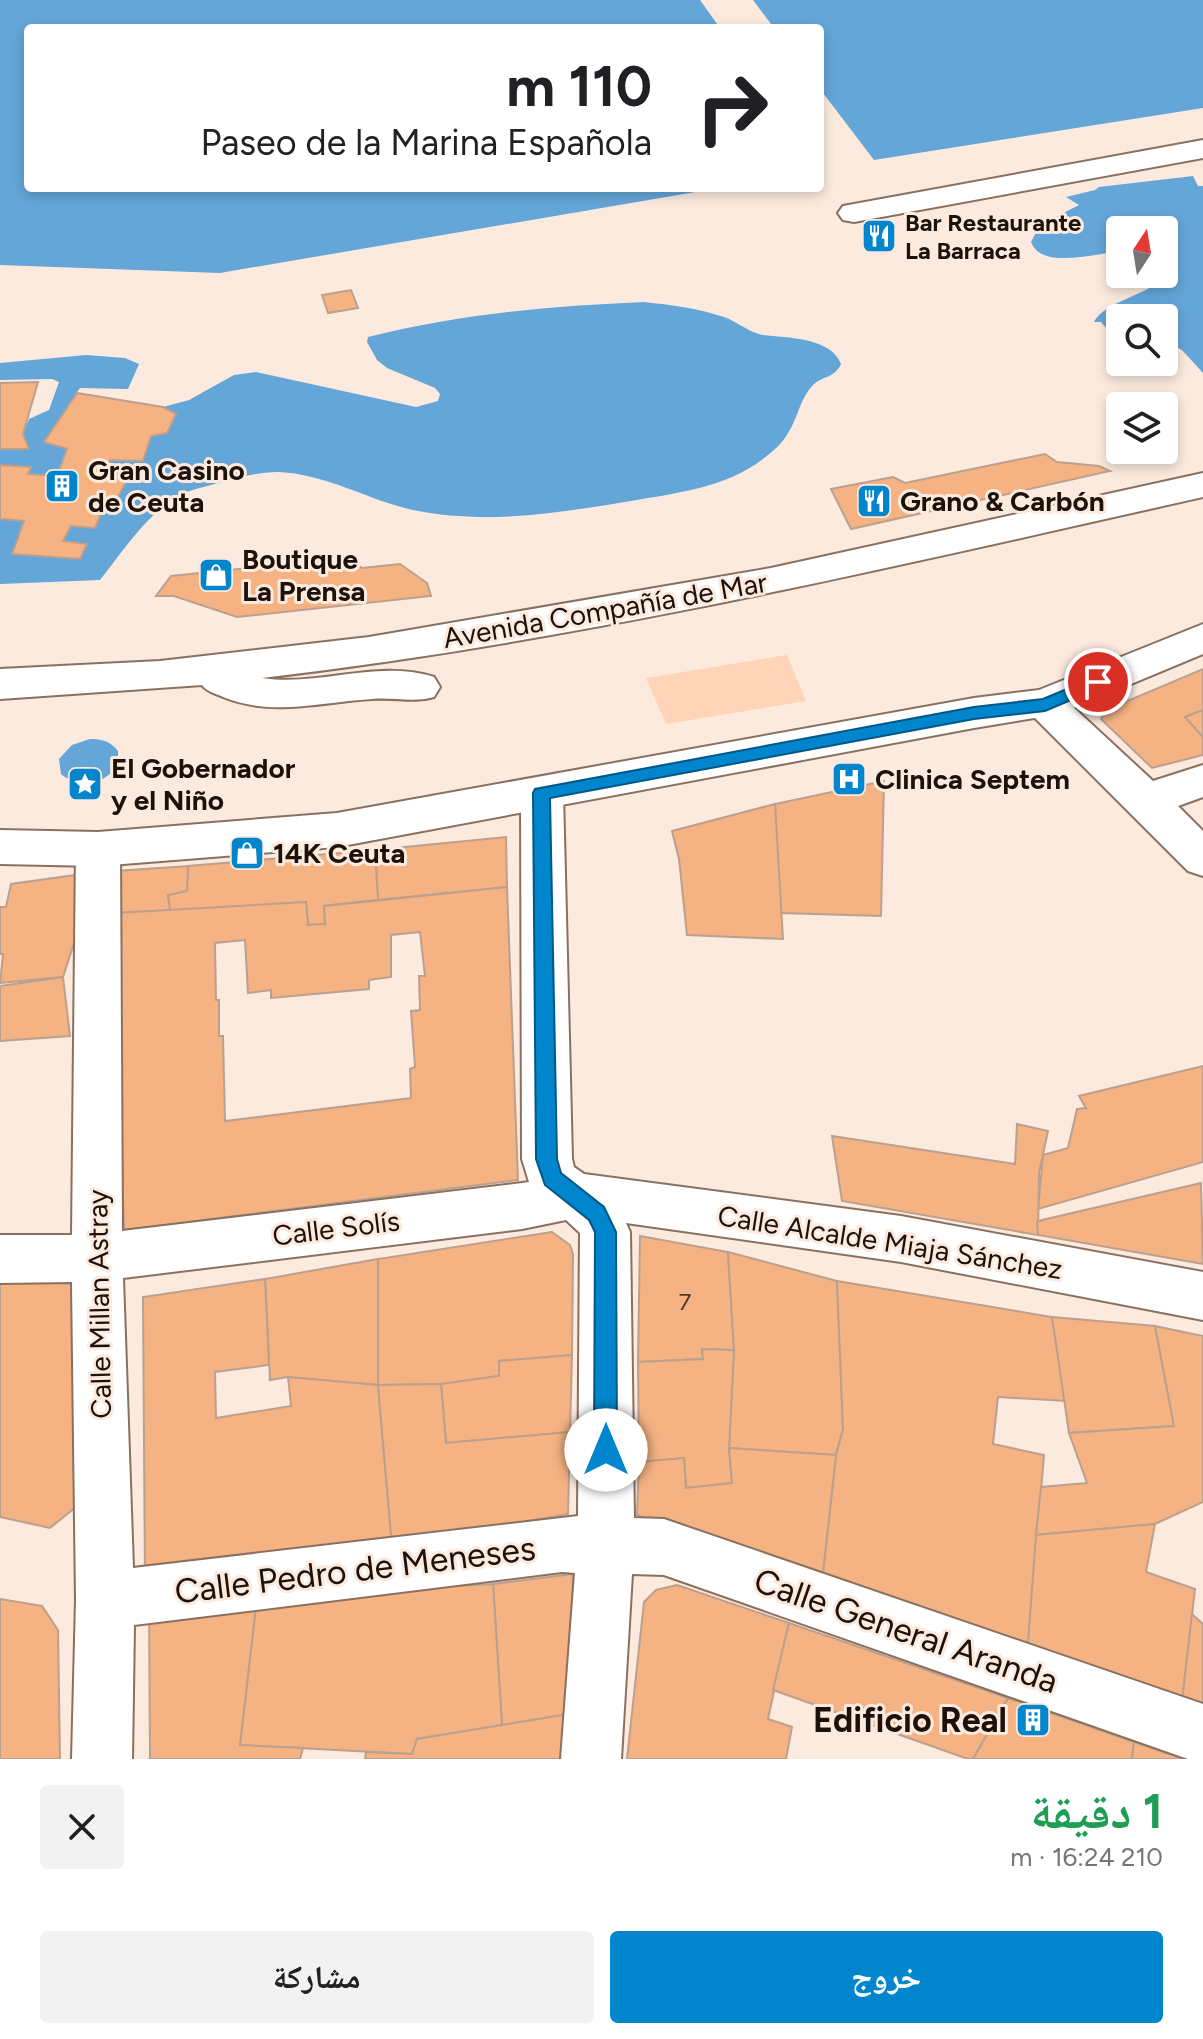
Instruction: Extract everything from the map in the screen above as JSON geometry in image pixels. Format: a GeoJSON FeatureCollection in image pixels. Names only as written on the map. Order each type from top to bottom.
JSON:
{"type":"FeatureCollection","features":[{"type":"Feature","properties":{"kind":"street"},"geometry":{"type":"LineString","coordinates":[[854,213],[1203,149]]}},
{"type":"Feature","properties":{"kind":"street","name":"Avenida Compañía de Mar"},"geometry":{"type":"LineString","coordinates":[[0,684],[203,670],[369,651],[771,581],[1203,485]]}},
{"type":"Feature","properties":{"kind":"street"},"geometry":{"type":"LineString","coordinates":[[0,847],[98,849],[337,830],[974,713],[1045,704],[1203,638]]}},
{"type":"Feature","properties":{"kind":"street"},"geometry":{"type":"LineString","coordinates":[[203,670],[228,684],[258,692],[291,694],[390,683],[420,687]]}},
{"type":"Feature","properties":{"kind":"street"},"geometry":{"type":"LineString","coordinates":[[1045,704],[1203,859]]}},
{"type":"Feature","properties":{"kind":"street"},"geometry":{"type":"LineString","coordinates":[[1146,800],[1203,781]]}},
{"type":"Feature","properties":{"kind":"street"},"geometry":{"type":"LineString","coordinates":[[542,793],[547,1159],[552,1179],[596,1214],[605,1232],[606,1543],[591,1759]]}},
{"type":"Feature","properties":{"kind":"street","name":"Calle Millan Astray"},"geometry":{"type":"LineString","coordinates":[[98,849],[97,1258],[105,1600],[102,1759]]}},
{"type":"Feature","properties":{"kind":"street","name":"Calle Solís"},"geometry":{"type":"LineString","coordinates":[[0,1259],[97,1258],[522,1206],[575,1196]]}},
{"type":"Feature","properties":{"kind":"street","name":"Calle Alcalde Miaja Sánchez"},"geometry":{"type":"LineString","coordinates":[[575,1196],[901,1239],[1203,1296]]}},
{"type":"Feature","properties":{"kind":"street","name":"Calle Pedro de Meneses"},"geometry":{"type":"LineString","coordinates":[[105,1600],[562,1544],[606,1543]]}},
{"type":"Feature","properties":{"kind":"street","name":"Calle General Aranda"},"geometry":{"type":"LineString","coordinates":[[606,1543],[664,1547],[1203,1734]]}},
{"type":"Feature","properties":{"kind":"shaded area"},"geometry":{"type":"Polygon","coordinates":[[[787,655],[806,701],[666,724],[646,678],[787,655]]]}},
{"type":"Feature","properties":{"kind":"water"},"geometry":{"type":"Polygon","coordinates":[[[0,0],[700,0],[717,24],[24,24],[24,192],[696,192],[220,273],[0,265],[0,0]]]}},
{"type":"Feature","properties":{"kind":"water"},"geometry":{"type":"Polygon","coordinates":[[[753,0],[1203,0],[1203,108],[874,160],[824,94],[824,24],[771,24],[753,0]]]}},
{"type":"Feature","properties":{"kind":"water"},"geometry":{"type":"Polygon","coordinates":[[[1193,176],[1198,186],[1203,186],[1203,373],[1178,348],[1178,304],[1116,304],[1150,288],[1178,288],[1178,216],[1106,216],[1106,254],[1058,258],[1037,251],[1031,242],[1040,225],[1079,205],[1066,197],[1099,187],[1193,176]]]}},
{"type":"Feature","properties":{"kind":"water"},"geometry":{"type":"Polygon","coordinates":[[[644,302],[704,311],[729,319],[758,334],[807,340],[828,348],[841,364],[835,372],[809,390],[783,441],[773,451],[733,477],[700,488],[549,513],[468,517],[413,510],[313,477],[279,472],[260,473],[196,489],[167,504],[142,527],[100,580],[0,584],[0,519],[24,521],[13,554],[80,559],[87,544],[63,541],[71,526],[95,528],[108,498],[118,497],[128,476],[106,473],[110,460],[143,461],[151,436],[167,433],[175,414],[163,407],[189,400],[234,375],[256,372],[416,407],[438,401],[440,394],[435,388],[387,368],[377,360],[367,342],[368,337],[436,322],[505,312],[644,302]]]}},
{"type":"Feature","properties":{"kind":"water"},"geometry":{"type":"Polygon","coordinates":[[[1106,309],[1106,328],[1101,322],[1094,322],[1106,309]]]}},
{"type":"Feature","properties":{"kind":"water"},"geometry":{"type":"Polygon","coordinates":[[[86,355],[125,358],[139,364],[128,389],[80,388],[44,441],[67,449],[57,476],[28,474],[30,467],[0,465],[0,449],[29,449],[23,434],[29,419],[49,410],[59,382],[52,379],[0,380],[0,363],[86,355]]]}},
{"type":"Feature","properties":{"kind":"water"},"geometry":{"type":"Polygon","coordinates":[[[90,739],[106,741],[115,748],[118,751],[118,765],[99,781],[83,783],[68,779],[61,774],[59,759],[72,745],[90,739]]]}},
{"type":"Feature","properties":{"kind":"building"},"geometry":{"type":"Polygon","coordinates":[[[351,290],[358,308],[328,313],[322,295],[351,290]]]}},
{"type":"Feature","properties":{"kind":"building"},"geometry":{"type":"Polygon","coordinates":[[[38,382],[23,434],[29,449],[0,449],[0,383],[38,382]]]}},
{"type":"Feature","properties":{"kind":"building","name":"Gran Casino de Ceuta"},"geometry":{"type":"Polygon","coordinates":[[[77,393],[163,407],[176,414],[167,433],[151,436],[143,461],[110,460],[106,473],[129,476],[118,497],[108,498],[95,528],[71,526],[63,541],[87,544],[80,559],[12,554],[24,521],[0,519],[0,465],[31,467],[28,474],[57,476],[67,449],[44,442],[77,393]]]}},
{"type":"Feature","properties":{"kind":"building"},"geometry":{"type":"Polygon","coordinates":[[[1045,454],[1057,462],[1099,466],[1110,471],[851,529],[831,489],[893,477],[905,483],[1045,454]]]}},
{"type":"Feature","properties":{"kind":"building"},"geometry":{"type":"Polygon","coordinates":[[[348,558],[362,568],[400,564],[427,583],[431,596],[237,617],[174,596],[156,596],[171,576],[348,558]]]}},
{"type":"Feature","properties":{"kind":"building"},"geometry":{"type":"Polygon","coordinates":[[[1203,669],[1203,710],[1185,717],[1203,737],[1203,755],[1152,768],[1101,719],[1106,710],[1203,669]]]}},
{"type":"Feature","properties":{"kind":"building"},"geometry":{"type":"Polygon","coordinates":[[[1203,710],[1203,737],[1185,717],[1203,710]]]}},
{"type":"Feature","properties":{"kind":"building"},"geometry":{"type":"Polygon","coordinates":[[[884,781],[881,916],[780,913],[775,804],[884,781]]]}},
{"type":"Feature","properties":{"kind":"building"},"geometry":{"type":"Polygon","coordinates":[[[775,804],[783,939],[687,935],[679,859],[672,831],[775,804]]]}},
{"type":"Feature","properties":{"kind":"building"},"geometry":{"type":"Polygon","coordinates":[[[506,837],[507,887],[378,900],[375,850],[506,837]]]}},
{"type":"Feature","properties":{"kind":"building"},"geometry":{"type":"Polygon","coordinates":[[[375,850],[378,900],[324,906],[325,924],[308,925],[306,902],[170,911],[168,895],[187,891],[188,866],[375,850]]]}},
{"type":"Feature","properties":{"kind":"building"},"geometry":{"type":"Polygon","coordinates":[[[188,866],[187,891],[168,895],[170,911],[115,913],[115,871],[188,866]]]}},
{"type":"Feature","properties":{"kind":"building"},"geometry":{"type":"Polygon","coordinates":[[[97,872],[63,977],[0,983],[3,954],[0,954],[0,907],[6,907],[11,884],[97,872]]]}},
{"type":"Feature","properties":{"kind":"building"},"geometry":{"type":"Polygon","coordinates":[[[507,887],[518,1180],[124,1230],[115,913],[306,902],[308,925],[325,924],[324,906],[507,887]],[[420,932],[391,935],[391,977],[369,980],[369,989],[271,998],[271,990],[248,993],[245,940],[215,943],[219,1036],[223,1036],[225,1121],[411,1098],[410,1069],[415,1067],[411,1011],[420,1010],[419,976],[425,976],[420,932]]]}},
{"type":"Feature","properties":{"kind":"building"},"geometry":{"type":"Polygon","coordinates":[[[63,977],[70,1036],[0,1041],[0,986],[63,977]]]}},
{"type":"Feature","properties":{"kind":"building"},"geometry":{"type":"Polygon","coordinates":[[[1203,1066],[1203,1162],[1038,1209],[1043,1155],[1068,1148],[1077,1109],[1086,1108],[1079,1096],[1203,1066]]]}},
{"type":"Feature","properties":{"kind":"building"},"geometry":{"type":"Polygon","coordinates":[[[1017,1124],[1048,1131],[1039,1173],[1038,1235],[842,1201],[832,1136],[1015,1164],[1017,1124]]]}},
{"type":"Feature","properties":{"kind":"building"},"geometry":{"type":"Polygon","coordinates":[[[1201,1183],[1203,1264],[1038,1235],[1037,1222],[1042,1220],[1201,1183]]]}},
{"type":"Feature","properties":{"kind":"building"},"geometry":{"type":"Polygon","coordinates":[[[552,1232],[570,1245],[573,1254],[572,1355],[499,1361],[499,1376],[441,1384],[378,1385],[378,1259],[552,1232]]]}},
{"type":"Feature","properties":{"kind":"building"},"geometry":{"type":"Polygon","coordinates":[[[640,1236],[728,1252],[734,1350],[702,1349],[703,1359],[638,1362],[640,1236]]]}},
{"type":"Feature","properties":{"kind":"building"},"geometry":{"type":"Polygon","coordinates":[[[728,1252],[837,1281],[843,1429],[836,1455],[729,1448],[734,1350],[728,1252]]]}},
{"type":"Feature","properties":{"kind":"building"},"geometry":{"type":"Polygon","coordinates":[[[378,1259],[378,1385],[288,1377],[270,1380],[265,1279],[378,1259]]]}},
{"type":"Feature","properties":{"kind":"building"},"geometry":{"type":"Polygon","coordinates":[[[0,1276],[77,1281],[82,1502],[50,1528],[0,1517],[0,1276]]]}},
{"type":"Feature","properties":{"kind":"building"},"geometry":{"type":"Polygon","coordinates":[[[265,1279],[269,1365],[215,1372],[216,1418],[291,1406],[288,1377],[378,1385],[392,1546],[145,1585],[143,1297],[265,1279]]]}},
{"type":"Feature","properties":{"kind":"building"},"geometry":{"type":"Polygon","coordinates":[[[837,1281],[1052,1317],[1066,1401],[998,1397],[993,1444],[1044,1455],[1028,1643],[822,1582],[836,1455],[843,1429],[837,1281]]]}},
{"type":"Feature","properties":{"kind":"building"},"geometry":{"type":"Polygon","coordinates":[[[1052,1317],[1155,1326],[1174,1426],[1069,1433],[1052,1317]]]}},
{"type":"Feature","properties":{"kind":"building"},"geometry":{"type":"Polygon","coordinates":[[[1155,1326],[1203,1336],[1203,1502],[1155,1524],[1036,1535],[1041,1487],[1087,1483],[1069,1433],[1174,1426],[1155,1326]]]}},
{"type":"Feature","properties":{"kind":"building"},"geometry":{"type":"Polygon","coordinates":[[[702,1349],[734,1350],[729,1448],[732,1483],[686,1488],[684,1458],[639,1462],[638,1362],[703,1359],[702,1349]]]}},
{"type":"Feature","properties":{"kind":"building"},"geometry":{"type":"Polygon","coordinates":[[[572,1355],[570,1432],[446,1443],[441,1384],[499,1376],[499,1361],[572,1355]]]}},
{"type":"Feature","properties":{"kind":"building"},"geometry":{"type":"Polygon","coordinates":[[[441,1384],[446,1443],[570,1432],[568,1514],[392,1546],[378,1385],[441,1384]]]}},
{"type":"Feature","properties":{"kind":"building"},"geometry":{"type":"Polygon","coordinates":[[[729,1448],[836,1455],[822,1582],[637,1515],[639,1462],[684,1458],[686,1488],[732,1483],[729,1448]]]}},
{"type":"Feature","properties":{"kind":"building"},"geometry":{"type":"Polygon","coordinates":[[[1155,1524],[1146,1572],[1195,1589],[1181,1710],[1028,1643],[1036,1535],[1155,1524]]]}},
{"type":"Feature","properties":{"kind":"building"},"geometry":{"type":"Polygon","coordinates":[[[573,1574],[569,1714],[502,1725],[493,1584],[573,1574]]]}},
{"type":"Feature","properties":{"kind":"building"},"geometry":{"type":"Polygon","coordinates":[[[493,1584],[502,1725],[417,1739],[412,1754],[240,1745],[257,1597],[493,1584]]]}},
{"type":"Feature","properties":{"kind":"building"},"geometry":{"type":"Polygon","coordinates":[[[677,1585],[789,1623],[768,1719],[792,1727],[786,1759],[627,1759],[644,1602],[656,1590],[677,1585]]]}},
{"type":"Feature","properties":{"kind":"building"},"geometry":{"type":"Polygon","coordinates":[[[257,1597],[240,1745],[303,1748],[300,1759],[150,1759],[149,1606],[257,1597]]]}},
{"type":"Feature","properties":{"kind":"building"},"geometry":{"type":"Polygon","coordinates":[[[0,1599],[42,1606],[58,1630],[60,1759],[0,1759],[0,1599]]]}},
{"type":"Feature","properties":{"kind":"building"},"geometry":{"type":"Polygon","coordinates":[[[1192,1614],[1203,1624],[1203,1717],[1181,1710],[1192,1614]]]}},
{"type":"Feature","properties":{"kind":"building"},"geometry":{"type":"Polygon","coordinates":[[[789,1623],[1008,1698],[973,1759],[968,1759],[773,1690],[789,1623]]]}},
{"type":"Feature","properties":{"kind":"building","name":"Edificio Real"},"geometry":{"type":"Polygon","coordinates":[[[1008,1698],[1134,1742],[1132,1759],[973,1759],[1008,1698]]]}},
{"type":"Feature","properties":{"kind":"building"},"geometry":{"type":"Polygon","coordinates":[[[569,1714],[566,1759],[365,1759],[366,1752],[412,1754],[417,1739],[569,1714]]]}},
{"type":"Feature","properties":{"kind":"building"},"geometry":{"type":"Polygon","coordinates":[[[1134,1742],[1184,1759],[1132,1759],[1134,1742]]]}},
{"type":"Feature","properties":{"kind":"place","name":"Bar Restaurante La Barraca"},"geometry":{"type":"Point","coordinates":[879,236]}},
{"type":"Feature","properties":{"kind":"place","name":"Gran Casino de Ceuta"},"geometry":{"type":"Point","coordinates":[62,486]}},
{"type":"Feature","properties":{"kind":"place","name":"Grano & Carbón"},"geometry":{"type":"Point","coordinates":[874,501]}},
{"type":"Feature","properties":{"kind":"place","name":"Boutique La Prensa"},"geometry":{"type":"Point","coordinates":[216,575]}},
{"type":"Feature","properties":{"kind":"place","name":"Clinica Septem"},"geometry":{"type":"Point","coordinates":[849,779]}},
{"type":"Feature","properties":{"kind":"place","name":"El Gobernador y el Niño"},"geometry":{"type":"Point","coordinates":[85,784]}},
{"type":"Feature","properties":{"kind":"place","name":"14K Ceuta"},"geometry":{"type":"Point","coordinates":[247,853]}},
{"type":"Feature","properties":{"kind":"place","name":"Edificio Real"},"geometry":{"type":"Point","coordinates":[1033,1720]}},
{"type":"Feature","properties":{"kind":"route"},"geometry":{"type":"LineString","coordinates":[[606,1450],[605,1232],[596,1214],[552,1179],[547,1159],[542,793],[974,713],[1045,704],[1098,682]]}}]}
